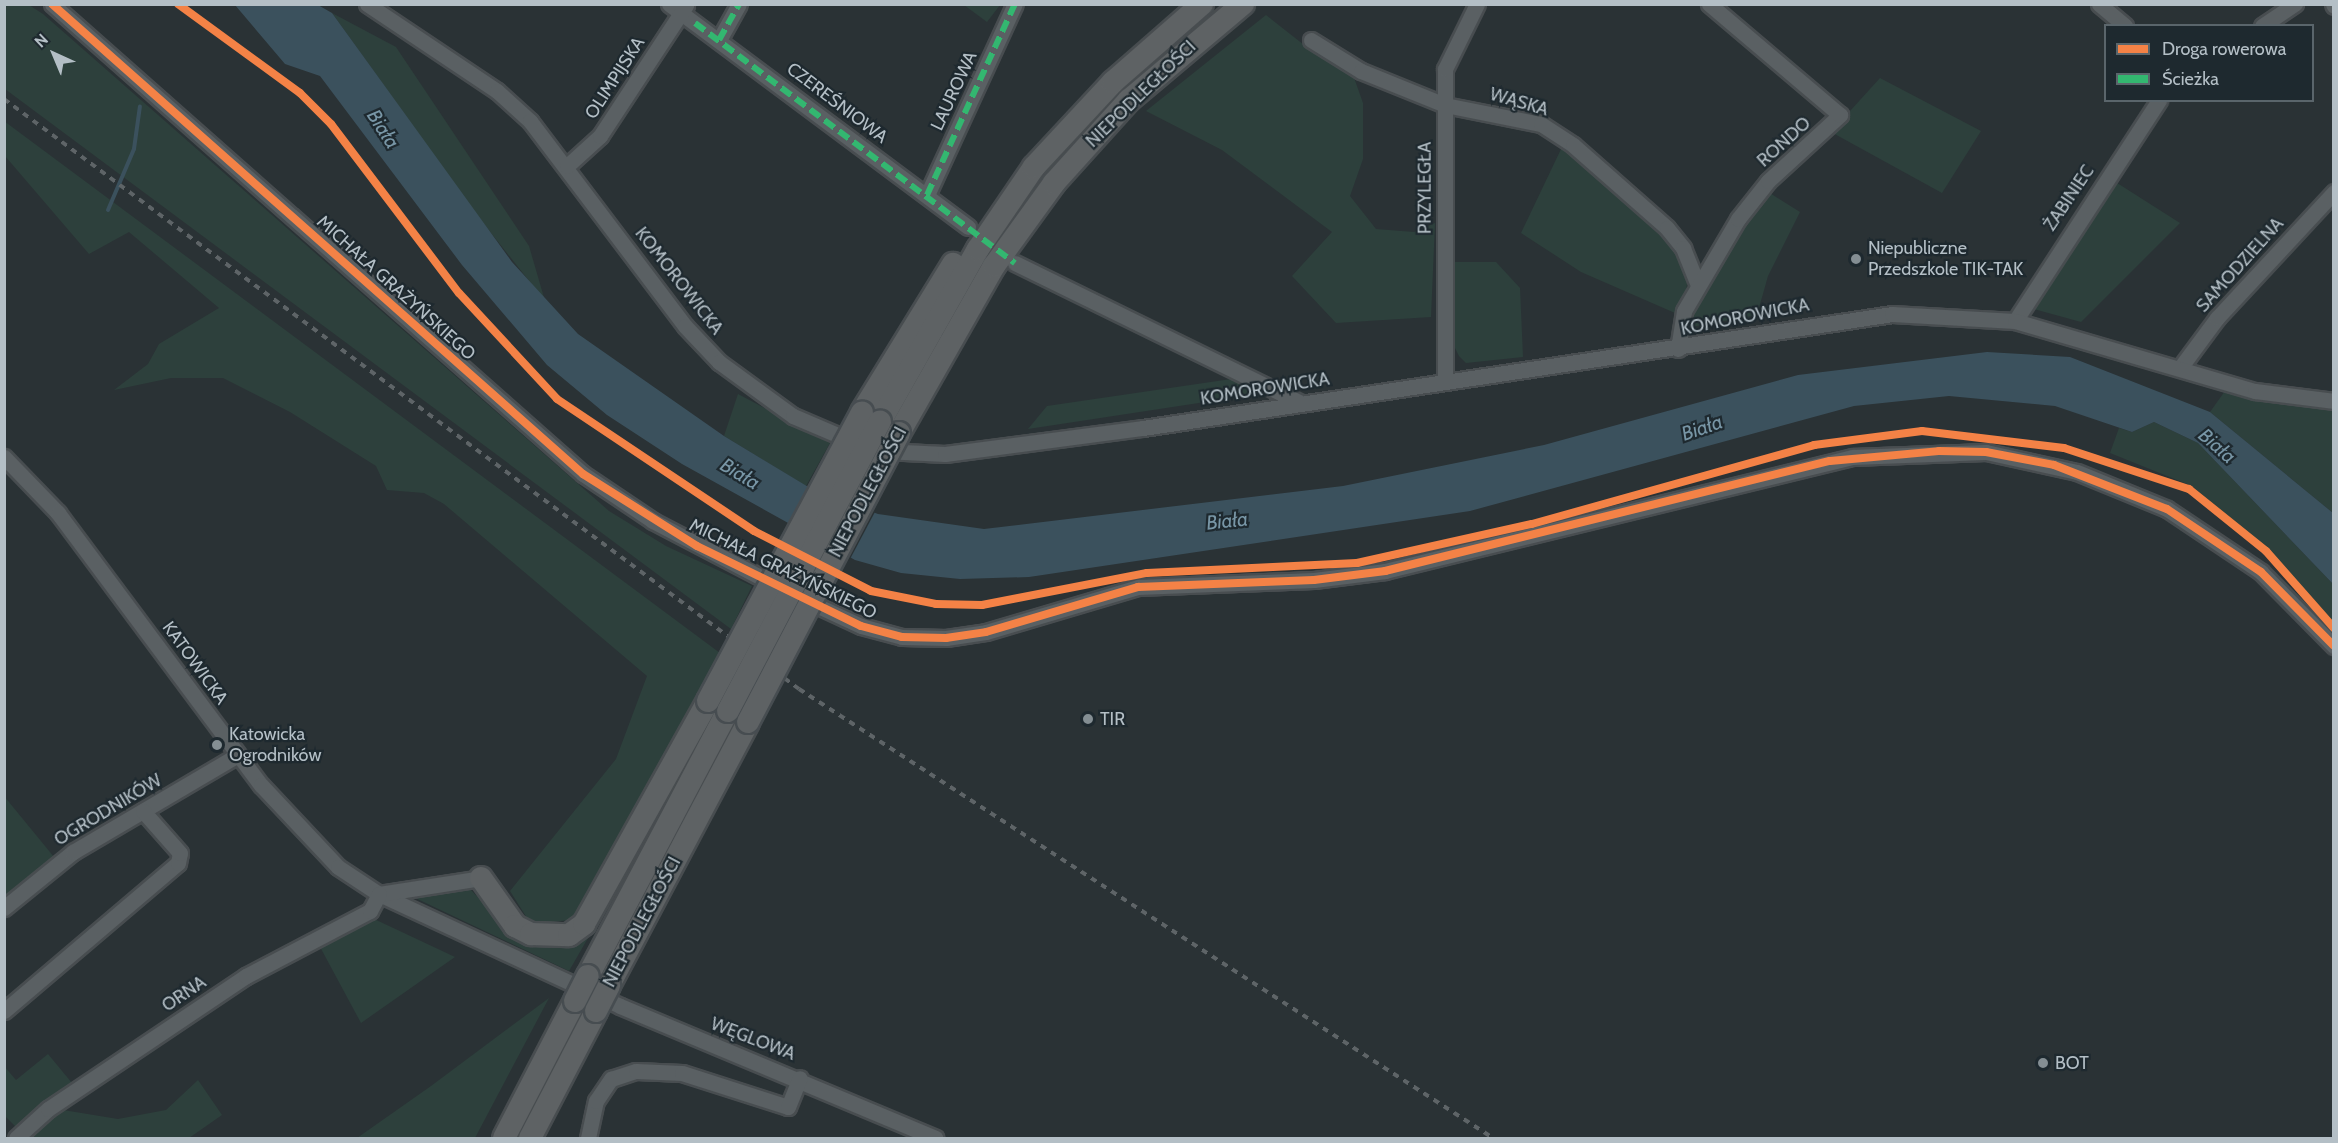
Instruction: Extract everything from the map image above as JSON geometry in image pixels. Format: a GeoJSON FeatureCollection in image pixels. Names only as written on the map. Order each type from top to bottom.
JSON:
{"type":"FeatureCollection","features":[{"type":"Feature","properties":{"kind":"highway","name":"NIEPODLEGŁOŚCI"},"geometry":{"type":"LineString","coordinates":[[504,1138],[880,422],[950,295],[1019,188],[1113,82],[1202,4]]}},
{"type":"Feature","properties":{"kind":"highway","name":"NIEPODLEGŁOŚCI"},"geometry":{"type":"LineString","coordinates":[[880,422],[1054,183],[1129,100],[1243,4]]}},
{"type":"Feature","properties":{"kind":"highway","name":"NIEPODLEGŁOŚCI"},"geometry":{"type":"LineString","coordinates":[[530,1138],[609,985],[728,711]]}},
{"type":"Feature","properties":{"kind":"highway"},"geometry":{"type":"LineString","coordinates":[[481,878],[515,926],[531,934],[569,935],[584,924],[728,711]]}},
{"type":"Feature","properties":{"kind":"street","name":"MICHAŁA GRAŻYŃSKIEGO"},"geometry":{"type":"LineString","coordinates":[[52,4],[583,474],[697,546],[861,626],[902,637],[946,638],[986,632],[1138,587],[1314,580],[1385,571],[1830,461],[1939,451],[1986,452],[2054,465],[2167,509],[2261,572],[2334,646]]}},
{"type":"Feature","properties":{"kind":"street","name":"KOMOROWICKA"},"geometry":{"type":"LineString","coordinates":[[367,4],[497,91],[567,166],[661,294],[719,363],[793,416],[879,450],[945,454],[1445,380],[1678,350],[1892,314],[2015,321],[2255,391],[2334,401]]}},
{"type":"Feature","properties":{"kind":"street"},"geometry":{"type":"LineString","coordinates":[[719,40],[739,4]]}},
{"type":"Feature","properties":{"kind":"street","name":"LAUROWA"},"geometry":{"type":"LineString","coordinates":[[927,195],[1015,4]]}},
{"type":"Feature","properties":{"kind":"street","name":"PRZYLEGŁA"},"geometry":{"type":"LineString","coordinates":[[1445,380],[1445,69],[1478,4]]}},
{"type":"Feature","properties":{"kind":"street","name":"RONDO"},"geometry":{"type":"LineString","coordinates":[[1678,350],[1684,311],[1698,285],[1768,181],[1840,115],[1708,4]]}},
{"type":"Feature","properties":{"kind":"street"},"geometry":{"type":"LineString","coordinates":[[2099,4],[2123,24]]}},
{"type":"Feature","properties":{"kind":"street"},"geometry":{"type":"LineString","coordinates":[[2265,24],[2295,4]]}},
{"type":"Feature","properties":{"kind":"street","name":"OLIMPIJSKA"},"geometry":{"type":"LineString","coordinates":[[567,166],[600,136],[679,7]]}},
{"type":"Feature","properties":{"kind":"street","name":"CZEREŚNIOWA"},"geometry":{"type":"LineString","coordinates":[[679,7],[719,40],[968,227]]}},
{"type":"Feature","properties":{"kind":"street","name":"WĄSKA"},"geometry":{"type":"LineString","coordinates":[[1311,40],[1361,71],[1445,105],[1540,124],[1573,145],[1667,228],[1683,248],[1698,285]]}},
{"type":"Feature","properties":{"kind":"street","name":"ŻABINIEC"},"geometry":{"type":"LineString","coordinates":[[2015,321],[2158,102]]}},
{"type":"Feature","properties":{"kind":"street","name":"SAMODZIELNA"},"geometry":{"type":"LineString","coordinates":[[2180,369],[2217,318],[2334,192]]}},
{"type":"Feature","properties":{"kind":"street"},"geometry":{"type":"LineString","coordinates":[[1015,263],[1299,402]]}},
{"type":"Feature","properties":{"kind":"street","name":"KATOWICKA"},"geometry":{"type":"LineString","coordinates":[[4,457],[58,513],[238,754],[322,854],[379,894],[556,976]]}},
{"type":"Feature","properties":{"kind":"street","name":"OGRODNIKÓW"},"geometry":{"type":"LineString","coordinates":[[4,908],[73,852],[238,754]]}},
{"type":"Feature","properties":{"kind":"street"},"geometry":{"type":"LineString","coordinates":[[4,1011],[178,863],[180,853],[143,811]]}},
{"type":"Feature","properties":{"kind":"street"},"geometry":{"type":"LineString","coordinates":[[379,894],[481,878]]}},
{"type":"Feature","properties":{"kind":"street","name":"ORNA"},"geometry":{"type":"LineString","coordinates":[[16,1138],[48,1109],[246,976],[370,911],[379,894]]}},
{"type":"Feature","properties":{"kind":"street","name":"WĘGLOWA"},"geometry":{"type":"LineString","coordinates":[[556,976],[800,1078],[935,1138]]}},
{"type":"Feature","properties":{"kind":"street"},"geometry":{"type":"LineString","coordinates":[[588,1138],[596,1101],[611,1079],[636,1071],[682,1073],[788,1107],[800,1078]]}},
{"type":"Feature","properties":{"kind":"green space"},"geometry":{"type":"Polygon","coordinates":[[[5,4],[29,5],[43,14],[609,511],[666,546],[752,586],[731,629],[5,89],[5,4]]]}},
{"type":"Feature","properties":{"kind":"green space"},"geometry":{"type":"Polygon","coordinates":[[[964,5],[1000,5],[987,22],[964,5]]]}},
{"type":"Feature","properties":{"kind":"green space"},"geometry":{"type":"Polygon","coordinates":[[[332,13],[396,47],[529,246],[545,301],[472,209],[332,13]]]}},
{"type":"Feature","properties":{"kind":"green space"},"geometry":{"type":"Polygon","coordinates":[[[1266,15],[1313,52],[1352,72],[1363,103],[1363,159],[1350,196],[1376,229],[1414,232],[1435,223],[1431,317],[1336,323],[1292,276],[1332,232],[1222,150],[1146,111],[1266,15]]]}},
{"type":"Feature","properties":{"kind":"green space"},"geometry":{"type":"Polygon","coordinates":[[[1880,78],[1981,131],[1942,193],[1831,132],[1880,78]]]}},
{"type":"Feature","properties":{"kind":"green space"},"geometry":{"type":"Polygon","coordinates":[[[4,121],[720,653],[589,901],[571,920],[541,923],[527,918],[510,891],[616,759],[647,676],[444,504],[424,493],[387,490],[376,466],[290,412],[223,378],[171,378],[114,390],[148,364],[159,344],[219,308],[129,232],[89,254],[5,156],[4,121]]]}},
{"type":"Feature","properties":{"kind":"green space"},"geometry":{"type":"Polygon","coordinates":[[[1562,147],[1676,249],[1688,275],[1686,293],[1675,313],[1581,272],[1521,233],[1562,147]]]}},
{"type":"Feature","properties":{"kind":"green space"},"geometry":{"type":"Polygon","coordinates":[[[2114,181],[2180,223],[2081,322],[2030,308],[2114,181]]]}},
{"type":"Feature","properties":{"kind":"green space"},"geometry":{"type":"Polygon","coordinates":[[[1765,190],[1800,212],[1768,276],[1757,315],[1686,328],[1765,190]]]}},
{"type":"Feature","properties":{"kind":"green space"},"geometry":{"type":"Polygon","coordinates":[[[1454,262],[1496,262],[1520,288],[1523,357],[1466,363],[1459,356],[1454,346],[1454,262]]]}},
{"type":"Feature","properties":{"kind":"green space"},"geometry":{"type":"Polygon","coordinates":[[[1238,378],[1271,392],[1028,429],[1047,406],[1238,378]]]}},
{"type":"Feature","properties":{"kind":"green space"},"geometry":{"type":"Polygon","coordinates":[[[2225,391],[2333,407],[2333,513],[2210,412],[2225,391]]]}},
{"type":"Feature","properties":{"kind":"green space"},"geometry":{"type":"Polygon","coordinates":[[[738,394],[830,443],[806,486],[724,436],[738,394]]]}},
{"type":"Feature","properties":{"kind":"green space"},"geometry":{"type":"Polygon","coordinates":[[[2154,422],[2198,443],[2333,584],[2333,622],[2255,539],[2192,486],[2110,453],[2119,428],[2132,432],[2154,422]]]}},
{"type":"Feature","properties":{"kind":"green space"},"geometry":{"type":"Polygon","coordinates":[[[4,796],[54,857],[5,898],[4,898],[4,796]]]}},
{"type":"Feature","properties":{"kind":"green space"},"geometry":{"type":"Polygon","coordinates":[[[469,888],[511,932],[592,931],[569,971],[409,895],[469,888]]]}},
{"type":"Feature","properties":{"kind":"green space"},"geometry":{"type":"Polygon","coordinates":[[[372,918],[455,957],[361,1023],[319,945],[372,918]]]}},
{"type":"Feature","properties":{"kind":"green space"},"geometry":{"type":"Polygon","coordinates":[[[549,998],[475,1138],[357,1138],[431,1086],[549,998]]]}},
{"type":"Feature","properties":{"kind":"green space"},"geometry":{"type":"Polygon","coordinates":[[[48,1054],[72,1083],[16,1127],[5,1116],[4,1066],[16,1080],[48,1054]]]}},
{"type":"Feature","properties":{"kind":"green space"},"geometry":{"type":"Polygon","coordinates":[[[198,1080],[222,1115],[189,1138],[27,1138],[57,1109],[118,1119],[166,1110],[198,1080]]]}},
{"type":"Feature","properties":{"kind":"water","name":"Biała"},"geometry":{"type":"Polygon","coordinates":[[[235,5],[318,5],[332,13],[512,262],[578,334],[724,436],[815,491],[878,514],[984,529],[1343,486],[1544,445],[1798,375],[1987,352],[2070,357],[2210,412],[2333,513],[2333,584],[2198,443],[2154,422],[2132,432],[2055,406],[1949,396],[1854,406],[1470,511],[1029,577],[960,579],[901,573],[855,560],[682,464],[607,415],[547,365],[462,265],[320,76],[285,64],[235,5]]]}},
{"type":"Feature","properties":{"kind":"pier"},"geometry":{"type":"Polygon","coordinates":[[[853,502],[876,510],[849,561],[828,550],[853,502]]]}},
{"type":"Feature","properties":{"kind":"waterway"},"geometry":{"type":"LineString","coordinates":[[108,210],[134,149],[140,106]]}},
{"type":"Feature","properties":{"kind":"railway"},"geometry":{"type":"LineString","coordinates":[[4,99],[799,689],[1493,1138]]}},
{"type":"Feature","properties":{"kind":"marked path"},"geometry":{"type":"LineString","coordinates":[[719,40],[739,4]]}},
{"type":"Feature","properties":{"kind":"marked path"},"geometry":{"type":"LineString","coordinates":[[927,195],[1015,4]]}},
{"type":"Feature","properties":{"kind":"marked path"},"geometry":{"type":"LineString","coordinates":[[695,23],[1015,263]]}},
{"type":"Feature","properties":{"kind":"cycle path"},"geometry":{"type":"LineString","coordinates":[[52,4],[583,474],[697,546],[861,626],[902,637],[946,638],[986,632],[1138,587],[1314,580],[1385,571],[1830,461],[1939,451],[1986,452],[2054,465],[2167,509],[2261,572],[2334,646]]}},
{"type":"Feature","properties":{"kind":"cycle path"},"geometry":{"type":"LineString","coordinates":[[178,4],[300,93],[331,124],[459,293],[557,399],[754,531],[871,591],[936,604],[982,605],[1147,573],[1357,563],[1532,524],[1814,445],[1922,431],[2064,448],[2189,489],[2266,551],[2334,628]]}},
{"type":"Feature","properties":{"kind":"place","name":"Niepubliczne Przedszkole TIK-TAK"},"geometry":{"type":"Point","coordinates":[1856,259]}},
{"type":"Feature","properties":{"kind":"place","name":"TIR"},"geometry":{"type":"Point","coordinates":[1088,719]}},
{"type":"Feature","properties":{"kind":"place","name":"Katowicka Ogrodników"},"geometry":{"type":"Point","coordinates":[217,745]}},
{"type":"Feature","properties":{"kind":"place","name":"BOT"},"geometry":{"type":"Point","coordinates":[2043,1063]}}]}
